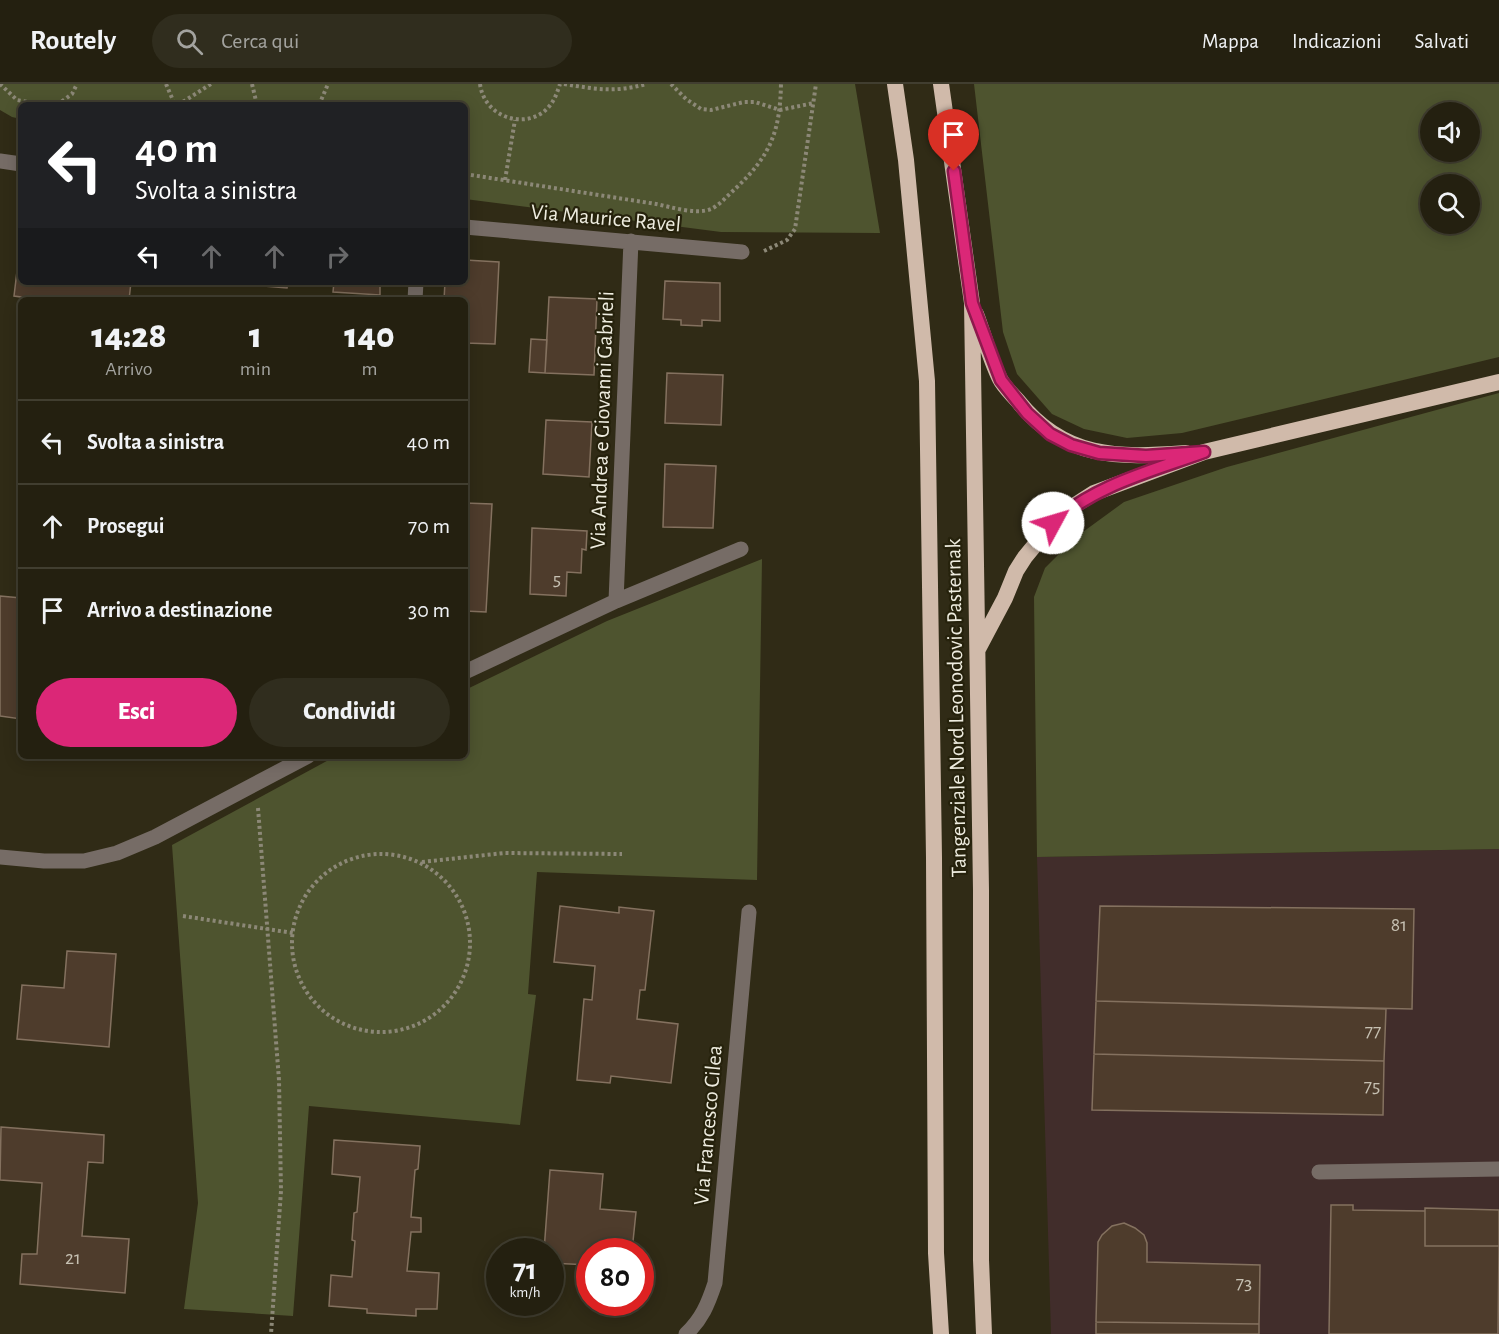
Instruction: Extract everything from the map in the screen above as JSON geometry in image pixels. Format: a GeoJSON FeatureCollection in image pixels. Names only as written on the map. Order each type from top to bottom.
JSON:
{"type":"FeatureCollection","features":[{"type":"Feature","properties":{"kind":"highway","name":"Tangenziale Nord Leonodovic Pasternak"},"geometry":{"type":"LineString","coordinates":[[895,84],[906,160],[927,381],[934,870],[936,1253],[941,1334]]}},
{"type":"Feature","properties":{"kind":"highway","name":"Tangenziale Nord Leonodovic Pasternak"},"geometry":{"type":"LineString","coordinates":[[942,84],[972,303],[981,890],[981,1260],[984,1334]]}},
{"type":"Feature","properties":{"kind":"highway"},"geometry":{"type":"LineString","coordinates":[[972,303],[1001,380],[1027,413],[1050,434],[1071,445],[1099,453],[1146,456],[1204,452]]}},
{"type":"Feature","properties":{"kind":"highway"},"geometry":{"type":"LineString","coordinates":[[978,650],[1016,571],[1036,543],[1069,509],[1094,493],[1204,452],[1499,382]]}},
{"type":"Feature","properties":{"kind":"street"},"geometry":{"type":"LineString","coordinates":[[0,161],[18,164]]}},
{"type":"Feature","properties":{"kind":"street","name":"Via Maurice Ravel"},"geometry":{"type":"LineString","coordinates":[[468,227],[742,252]]}},
{"type":"Feature","properties":{"kind":"street","name":"Via Andrea e Giovanni Gabrieli"},"geometry":{"type":"LineString","coordinates":[[616,602],[631,241]]}},
{"type":"Feature","properties":{"kind":"street"},"geometry":{"type":"LineString","coordinates":[[468,671],[616,602],[741,549]]}},
{"type":"Feature","properties":{"kind":"street"},"geometry":{"type":"LineString","coordinates":[[0,857],[84,861],[117,853],[155,837],[302,759]]}},
{"type":"Feature","properties":{"kind":"street","name":"Via Francesco Cilea"},"geometry":{"type":"LineString","coordinates":[[687,1334],[699,1321],[708,1305],[715,1283],[748,912]]}},
{"type":"Feature","properties":{"kind":"street"},"geometry":{"type":"LineString","coordinates":[[1319,1172],[1499,1169]]}},
{"type":"Feature","properties":{"kind":"path"},"geometry":{"type":"LineString","coordinates":[[0,84],[17,100],[28,102]]}},
{"type":"Feature","properties":{"kind":"path"},"geometry":{"type":"LineString","coordinates":[[61,102],[72,94],[77,84]]}},
{"type":"Feature","properties":{"kind":"path"},"geometry":{"type":"LineString","coordinates":[[166,84],[175,102]]}},
{"type":"Feature","properties":{"kind":"path"},"geometry":{"type":"LineString","coordinates":[[182,102],[211,84]]}},
{"type":"Feature","properties":{"kind":"path"},"geometry":{"type":"LineString","coordinates":[[252,84],[256,102]]}},
{"type":"Feature","properties":{"kind":"path"},"geometry":{"type":"LineString","coordinates":[[320,102],[328,84]]}},
{"type":"Feature","properties":{"kind":"path"},"geometry":{"type":"LineString","coordinates":[[480,84],[481,92],[489,106],[500,115],[515,120],[536,117],[553,103],[562,84],[604,91],[628,89],[646,84]]}},
{"type":"Feature","properties":{"kind":"path"},"geometry":{"type":"LineString","coordinates":[[671,84],[700,109],[711,110],[744,102],[755,102],[780,110],[814,103]]}},
{"type":"Feature","properties":{"kind":"path"},"geometry":{"type":"LineString","coordinates":[[468,174],[656,204],[684,211],[711,209],[754,170],[774,137],[780,110],[781,84]]}},
{"type":"Feature","properties":{"kind":"path"},"geometry":{"type":"LineString","coordinates":[[742,252],[766,250],[787,240],[795,229],[816,84]]}},
{"type":"Feature","properties":{"kind":"path"},"geometry":{"type":"LineString","coordinates":[[506,180],[515,120]]}},
{"type":"Feature","properties":{"kind":"path"},"geometry":{"type":"LineString","coordinates":[[251,787],[258,809],[279,1080],[281,1191],[271,1334]]}},
{"type":"Feature","properties":{"kind":"path"},"geometry":{"type":"LineString","coordinates":[[382,853],[400,855],[420,862],[438,874],[453,889],[464,908],[470,928],[471,949],[467,970],[458,989],[445,1006],[429,1018],[411,1027],[392,1031],[371,1031],[352,1027],[334,1019],[318,1006],[305,990],[292,952],[293,933],[296,914],[315,882],[329,870],[363,855],[382,853]]}},
{"type":"Feature","properties":{"kind":"path"},"geometry":{"type":"LineString","coordinates":[[420,862],[504,853],[622,854]]}},
{"type":"Feature","properties":{"kind":"path"},"geometry":{"type":"LineString","coordinates":[[183,916],[293,933]]}},
{"type":"Feature","properties":{"kind":"shaded area"},"geometry":{"type":"Polygon","coordinates":[[[1499,849],[1499,1334],[1051,1334],[1037,857],[1499,849]]]}},
{"type":"Feature","properties":{"kind":"green space"},"geometry":{"type":"Polygon","coordinates":[[[0,84],[855,84],[880,233],[721,232],[468,199],[468,102],[18,102],[18,118],[0,110],[0,84]]]}},
{"type":"Feature","properties":{"kind":"green space"},"geometry":{"type":"Polygon","coordinates":[[[974,84],[1499,84],[1499,357],[1182,433],[1127,438],[1084,429],[1052,414],[1017,374],[1003,332],[974,84]]]}},
{"type":"Feature","properties":{"kind":"green space"},"geometry":{"type":"Polygon","coordinates":[[[1499,393],[1499,849],[1037,857],[1034,597],[1045,568],[1076,537],[1124,502],[1227,467],[1499,393]]]}},
{"type":"Feature","properties":{"kind":"green space"},"geometry":{"type":"Polygon","coordinates":[[[762,559],[757,880],[537,872],[528,994],[536,995],[520,1125],[309,1106],[293,1316],[184,1309],[198,1203],[172,845],[330,759],[468,759],[468,689],[607,621],[762,559]]]}},
{"type":"Feature","properties":{"kind":"building"},"geometry":{"type":"Polygon","coordinates":[[[468,260],[499,262],[495,344],[468,343],[468,297],[444,297],[445,285],[468,285],[468,260]]]}},
{"type":"Feature","properties":{"kind":"building"},"geometry":{"type":"Polygon","coordinates":[[[18,263],[18,285],[131,285],[129,297],[14,296],[18,263]]]}},
{"type":"Feature","properties":{"kind":"building"},"geometry":{"type":"Polygon","coordinates":[[[665,281],[720,283],[720,321],[702,320],[702,326],[681,325],[681,320],[663,319],[665,281]]]}},
{"type":"Feature","properties":{"kind":"building"},"geometry":{"type":"Polygon","coordinates":[[[252,285],[288,285],[287,288],[252,285]]]}},
{"type":"Feature","properties":{"kind":"building"},"geometry":{"type":"Polygon","coordinates":[[[334,285],[380,285],[380,295],[333,292],[334,285]]]}},
{"type":"Feature","properties":{"kind":"building"},"geometry":{"type":"Polygon","coordinates":[[[549,297],[597,299],[594,375],[545,373],[549,297]]]}},
{"type":"Feature","properties":{"kind":"building"},"geometry":{"type":"Polygon","coordinates":[[[531,339],[547,340],[545,373],[529,372],[531,339]]]}},
{"type":"Feature","properties":{"kind":"building"},"geometry":{"type":"Polygon","coordinates":[[[667,373],[723,375],[721,425],[665,423],[667,373]]]}},
{"type":"Feature","properties":{"kind":"building"},"geometry":{"type":"Polygon","coordinates":[[[546,420],[592,422],[589,477],[543,474],[546,420]]]}},
{"type":"Feature","properties":{"kind":"building"},"geometry":{"type":"Polygon","coordinates":[[[665,464],[716,466],[713,528],[663,527],[665,464]]]}},
{"type":"Feature","properties":{"kind":"building"},"geometry":{"type":"Polygon","coordinates":[[[468,503],[492,504],[486,612],[468,611],[468,503]]]}},
{"type":"Feature","properties":{"kind":"building"},"geometry":{"type":"Polygon","coordinates":[[[532,528],[587,531],[586,550],[582,549],[581,573],[567,572],[566,596],[530,594],[532,528]]]}},
{"type":"Feature","properties":{"kind":"building"},"geometry":{"type":"Polygon","coordinates":[[[0,596],[18,598],[18,719],[0,716],[0,596]]]}},
{"type":"Feature","properties":{"kind":"building"},"geometry":{"type":"Polygon","coordinates":[[[560,906],[619,913],[619,907],[654,911],[645,990],[640,990],[637,1019],[678,1024],[671,1083],[611,1076],[610,1083],[577,1080],[584,999],[592,1000],[595,966],[554,962],[560,906]]]}},
{"type":"Feature","properties":{"kind":"building"},"geometry":{"type":"Polygon","coordinates":[[[1100,906],[1414,909],[1412,1009],[1096,1001],[1100,906]]]}},
{"type":"Feature","properties":{"kind":"building"},"geometry":{"type":"Polygon","coordinates":[[[67,951],[116,954],[109,1047],[17,1039],[22,985],[64,988],[67,951]]]}},
{"type":"Feature","properties":{"kind":"building"},"geometry":{"type":"Polygon","coordinates":[[[1096,1001],[1386,1009],[1384,1061],[1094,1054],[1096,1001]]]}},
{"type":"Feature","properties":{"kind":"building"},"geometry":{"type":"Polygon","coordinates":[[[1094,1054],[1384,1061],[1383,1115],[1092,1110],[1094,1054]]]}},
{"type":"Feature","properties":{"kind":"building"},"geometry":{"type":"Polygon","coordinates":[[[1,1127],[104,1135],[103,1163],[88,1162],[82,1236],[129,1239],[125,1293],[20,1284],[22,1254],[37,1254],[42,1183],[0,1180],[1,1127]]]}},
{"type":"Feature","properties":{"kind":"building"},"geometry":{"type":"Polygon","coordinates":[[[334,1140],[420,1146],[418,1169],[415,1170],[411,1217],[421,1218],[421,1232],[411,1232],[407,1271],[439,1273],[437,1309],[416,1309],[416,1316],[367,1313],[367,1309],[329,1306],[331,1275],[352,1277],[355,1241],[352,1240],[354,1213],[357,1212],[360,1177],[332,1174],[334,1140]]]}},
{"type":"Feature","properties":{"kind":"building"},"geometry":{"type":"Polygon","coordinates":[[[550,1170],[603,1174],[600,1209],[636,1212],[633,1238],[576,1238],[576,1264],[564,1264],[564,1238],[545,1238],[550,1170]]]}},
{"type":"Feature","properties":{"kind":"building"},"geometry":{"type":"Polygon","coordinates":[[[1331,1205],[1353,1205],[1353,1210],[1425,1211],[1425,1246],[1499,1246],[1498,1334],[1329,1334],[1331,1205]]]}},
{"type":"Feature","properties":{"kind":"building"},"geometry":{"type":"Polygon","coordinates":[[[1425,1208],[1499,1210],[1499,1246],[1425,1246],[1425,1208]]]}},
{"type":"Feature","properties":{"kind":"building"},"geometry":{"type":"Polygon","coordinates":[[[1124,1223],[1144,1235],[1147,1243],[1147,1262],[1260,1265],[1259,1324],[1096,1322],[1098,1242],[1112,1226],[1124,1223]]]}},
{"type":"Feature","properties":{"kind":"building"},"geometry":{"type":"Polygon","coordinates":[[[1096,1322],[1259,1324],[1259,1334],[1096,1334],[1096,1322]]]}},
{"type":"Feature","properties":{"kind":"route"},"geometry":{"type":"LineString","coordinates":[[954,171],[972,303],[1001,380],[1027,413],[1050,434],[1071,445],[1099,453],[1146,456],[1204,452],[1094,493],[1069,509],[1053,523]]}}]}
